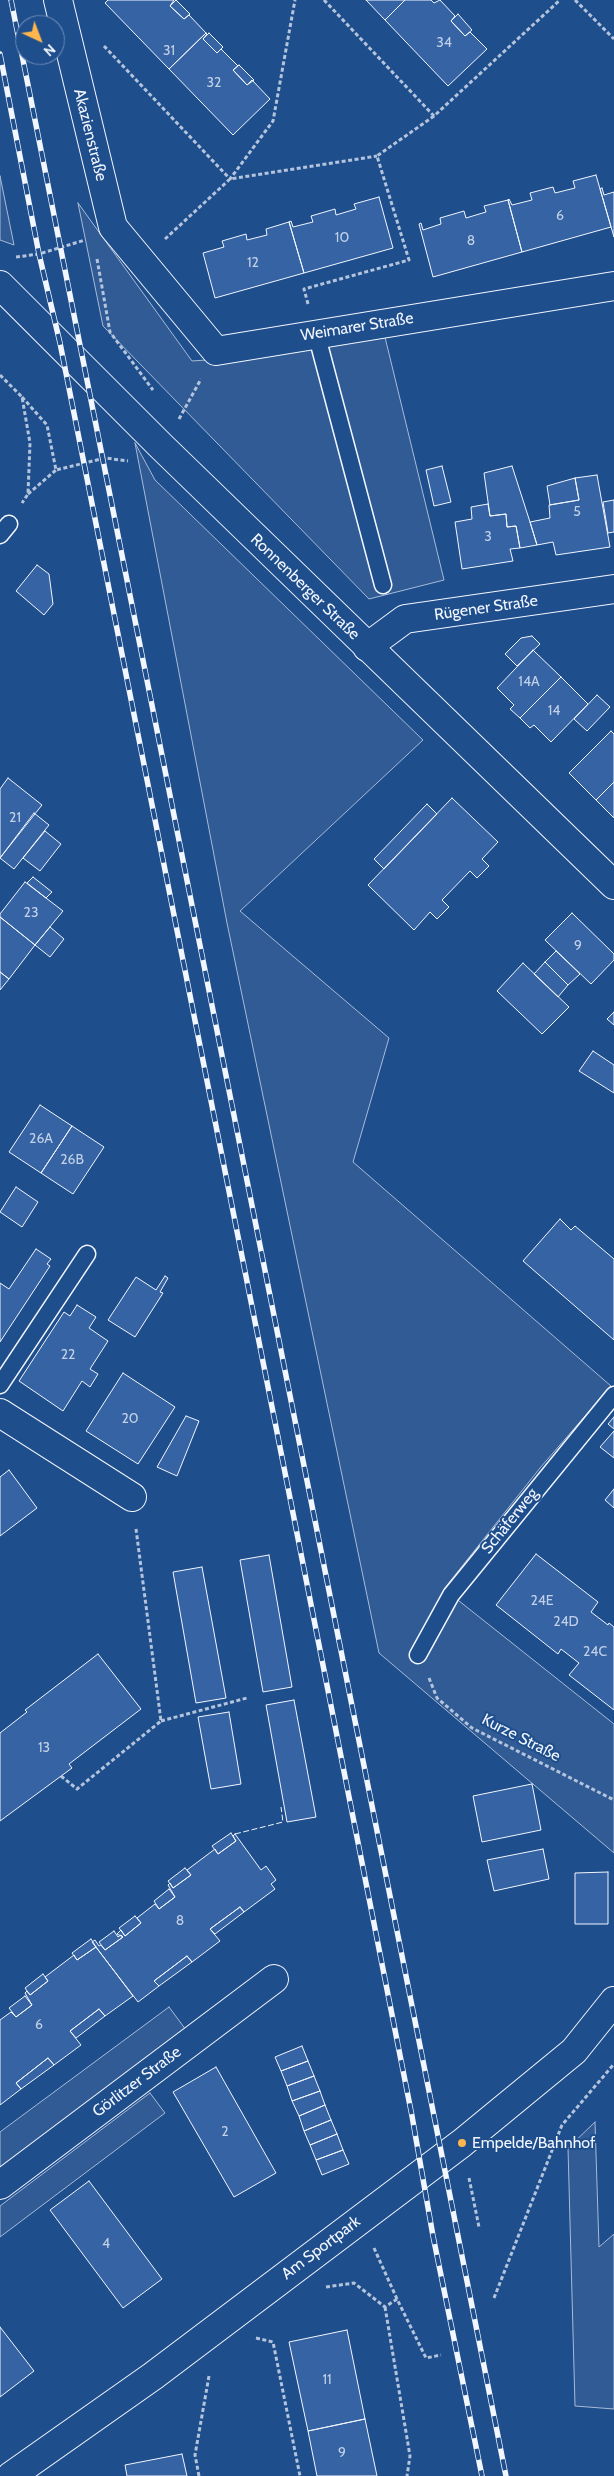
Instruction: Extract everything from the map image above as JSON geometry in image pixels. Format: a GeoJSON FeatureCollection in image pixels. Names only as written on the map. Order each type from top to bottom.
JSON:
{"type":"FeatureCollection","features":[{"type":"Feature","properties":{"kind":"street","name":"Akazienstraße"},"geometry":{"type":"LineString","coordinates":[[58,0],[103,232],[142,260]]}},
{"type":"Feature","properties":{"kind":"street","name":"Weimarer Straße"},"geometry":{"type":"LineString","coordinates":[[142,260],[216,351],[316,333],[614,286]]}},
{"type":"Feature","properties":{"kind":"street","name":"Ronnenberger Straße"},"geometry":{"type":"LineString","coordinates":[[0,286],[367,647],[614,884]]}},
{"type":"Feature","properties":{"kind":"street","name":"Rügener Straße"},"geometry":{"type":"LineString","coordinates":[[367,647],[405,620],[614,589]]}},
{"type":"Feature","properties":{"kind":"street"},"geometry":{"type":"LineString","coordinates":[[0,1413],[132,1496]]}},
{"type":"Feature","properties":{"kind":"street","name":"Görlitzer Straße"},"geometry":{"type":"LineString","coordinates":[[0,2185],[274,1979]]}},
{"type":"Feature","properties":{"kind":"street","name":"Am Sportpark"},"geometry":{"type":"LineString","coordinates":[[11,2476],[153,2376],[360,2218],[462,2143],[574,2052],[614,2001]]}},
{"type":"Feature","properties":{"kind":"lane"},"geometry":{"type":"LineString","coordinates":[[316,333],[383,585]]}},
{"type":"Feature","properties":{"kind":"lane"},"geometry":{"type":"LineString","coordinates":[[0,1385],[87,1254]]}},
{"type":"Feature","properties":{"kind":"lane","name":"Schäferweg"},"geometry":{"type":"LineString","coordinates":[[418,1654],[451,1594],[614,1394]]}},
{"type":"Feature","properties":{"kind":"path"},"geometry":{"type":"LineString","coordinates":[[142,260],[230,180],[273,122],[295,0]]}},
{"type":"Feature","properties":{"kind":"path"},"geometry":{"type":"LineString","coordinates":[[324,0],[434,116]]}},
{"type":"Feature","properties":{"kind":"path"},"geometry":{"type":"LineString","coordinates":[[230,180],[377,156],[434,116],[560,0]]}},
{"type":"Feature","properties":{"kind":"path"},"geometry":{"type":"LineString","coordinates":[[575,0],[614,39]]}},
{"type":"Feature","properties":{"kind":"path"},"geometry":{"type":"LineString","coordinates":[[101,43],[230,180]]}},
{"type":"Feature","properties":{"kind":"path"},"geometry":{"type":"LineString","coordinates":[[316,333],[304,289],[409,260],[377,156]]}},
{"type":"Feature","properties":{"kind":"path"},"geometry":{"type":"LineString","coordinates":[[12,257],[39,254],[103,232],[110,332],[155,392]]}},
{"type":"Feature","properties":{"kind":"path"},"geometry":{"type":"LineString","coordinates":[[0,375],[22,398],[30,443],[28,494]]}},
{"type":"Feature","properties":{"kind":"path"},"geometry":{"type":"LineString","coordinates":[[171,416],[176,424]]}},
{"type":"Feature","properties":{"kind":"path"},"geometry":{"type":"LineString","coordinates":[[5,530],[28,494],[56,470]]}},
{"type":"Feature","properties":{"kind":"path"},"geometry":{"type":"LineString","coordinates":[[132,1496],[161,1721]]}},
{"type":"Feature","properties":{"kind":"path","name":"Kurze Straße"},"geometry":{"type":"LineString","coordinates":[[418,1654],[438,1698],[472,1728],[614,1800]]}},
{"type":"Feature","properties":{"kind":"path"},"geometry":{"type":"LineString","coordinates":[[61,1776],[76,1789],[161,1721],[247,1698]]}},
{"type":"Feature","properties":{"kind":"path"},"geometry":{"type":"LineString","coordinates":[[494,2298],[562,2125],[614,2064]]}},
{"type":"Feature","properties":{"kind":"path"},"geometry":{"type":"LineString","coordinates":[[462,2143],[479,2227]]}},
{"type":"Feature","properties":{"kind":"path"},"geometry":{"type":"LineString","coordinates":[[360,2218],[426,2358],[441,2355]]}},
{"type":"Feature","properties":{"kind":"path"},"geometry":{"type":"LineString","coordinates":[[318,2288],[354,2283],[385,2307],[410,2456],[407,2476]]}},
{"type":"Feature","properties":{"kind":"path"},"geometry":{"type":"LineString","coordinates":[[385,2307],[397,2299]]}},
{"type":"Feature","properties":{"kind":"path"},"geometry":{"type":"LineString","coordinates":[[259,2332],[252,2337],[273,2342],[300,2476]]}},
{"type":"Feature","properties":{"kind":"path"},"geometry":{"type":"LineString","coordinates":[[194,2476],[199,2476],[195,2455],[210,2367]]}},
{"type":"Feature","properties":{"kind":"shaded area"},"geometry":{"type":"Polygon","coordinates":[[[0,176],[14,245],[0,240],[0,176]]]}},
{"type":"Feature","properties":{"kind":"shaded area"},"geometry":{"type":"Polygon","coordinates":[[[78,203],[192,361],[277,355],[383,329],[444,580],[369,599],[103,326],[78,203]]]}},
{"type":"Feature","properties":{"kind":"shaded area"},"geometry":{"type":"Polygon","coordinates":[[[135,443],[155,480],[423,740],[240,911],[389,1038],[353,1162],[611,1386],[540,1468],[444,1589],[614,1724],[614,1853],[379,1653],[227,923],[135,443]]]}},
{"type":"Feature","properties":{"kind":"shaded area"},"geometry":{"type":"Polygon","coordinates":[[[169,2007],[186,2030],[0,2168],[0,2132],[169,2007]]]}},
{"type":"Feature","properties":{"kind":"shaded area"},"geometry":{"type":"Polygon","coordinates":[[[150,2093],[165,2113],[0,2237],[0,2206],[150,2093]]]}},
{"type":"Feature","properties":{"kind":"shaded area"},"geometry":{"type":"Polygon","coordinates":[[[595,2122],[599,2247],[614,2234],[614,2409],[575,2406],[568,2148],[595,2122]]]}},
{"type":"Feature","properties":{"kind":"building"},"geometry":{"type":"Polygon","coordinates":[[[108,0],[174,0],[170,6],[184,19],[189,15],[206,33],[169,69],[105,3],[108,0]]]}},
{"type":"Feature","properties":{"kind":"building"},"geometry":{"type":"Polygon","coordinates":[[[176,0],[190,14],[184,19],[170,6],[176,0]]]}},
{"type":"Feature","properties":{"kind":"building"},"geometry":{"type":"Polygon","coordinates":[[[366,0],[405,0],[385,20],[366,0]]]}},
{"type":"Feature","properties":{"kind":"building"},"geometry":{"type":"Polygon","coordinates":[[[405,0],[431,0],[434,3],[440,0],[455,16],[451,21],[465,36],[470,32],[487,49],[448,86],[385,20],[405,0]]]}},
{"type":"Feature","properties":{"kind":"building"},"geometry":{"type":"Polygon","coordinates":[[[458,14],[472,30],[465,36],[451,21],[458,14]]]}},
{"type":"Feature","properties":{"kind":"building"},"geometry":{"type":"Polygon","coordinates":[[[206,33],[203,39],[217,53],[221,49],[238,66],[233,70],[247,85],[252,80],[270,99],[233,135],[169,69],[206,33]]]}},
{"type":"Feature","properties":{"kind":"building"},"geometry":{"type":"Polygon","coordinates":[[[209,33],[223,47],[217,53],[203,39],[209,33]]]}},
{"type":"Feature","properties":{"kind":"building"},"geometry":{"type":"Polygon","coordinates":[[[239,65],[254,80],[247,85],[233,70],[239,65]]]}},
{"type":"Feature","properties":{"kind":"building"},"geometry":{"type":"Polygon","coordinates":[[[596,175],[611,227],[522,252],[508,200],[512,205],[532,200],[530,193],[553,187],[555,193],[575,188],[573,181],[596,175]]]}},
{"type":"Feature","properties":{"kind":"building"},"geometry":{"type":"Polygon","coordinates":[[[602,188],[604,195],[614,192],[614,237],[600,189],[602,188]]]}},
{"type":"Feature","properties":{"kind":"building"},"geometry":{"type":"Polygon","coordinates":[[[379,197],[393,248],[304,273],[289,222],[291,221],[293,227],[313,222],[311,216],[335,209],[336,215],[356,209],[354,204],[379,197]]]}},
{"type":"Feature","properties":{"kind":"building"},"geometry":{"type":"Polygon","coordinates":[[[508,200],[522,252],[433,277],[419,224],[421,223],[423,230],[441,224],[440,218],[464,211],[466,218],[486,212],[484,206],[508,200]]]}},
{"type":"Feature","properties":{"kind":"building"},"geometry":{"type":"Polygon","coordinates":[[[289,222],[304,273],[215,298],[203,253],[224,247],[222,241],[246,234],[247,240],[267,235],[266,229],[289,222]]]}},
{"type":"Feature","properties":{"kind":"building"},"geometry":{"type":"Polygon","coordinates":[[[442,466],[451,502],[434,506],[426,470],[442,466]]]}},
{"type":"Feature","properties":{"kind":"building"},"geometry":{"type":"Polygon","coordinates":[[[512,466],[537,545],[520,548],[516,526],[507,527],[506,514],[490,516],[484,473],[512,466]]]}},
{"type":"Feature","properties":{"kind":"building"},"geometry":{"type":"Polygon","coordinates":[[[597,475],[610,547],[556,555],[553,542],[537,545],[530,522],[550,518],[549,505],[579,500],[575,478],[597,475]]]}},
{"type":"Feature","properties":{"kind":"building"},"geometry":{"type":"Polygon","coordinates":[[[575,478],[579,500],[550,505],[547,486],[575,478]]]}},
{"type":"Feature","properties":{"kind":"building"},"geometry":{"type":"Polygon","coordinates":[[[614,500],[614,532],[608,533],[603,502],[614,500]]]}},
{"type":"Feature","properties":{"kind":"building"},"geometry":{"type":"Polygon","coordinates":[[[488,504],[490,516],[506,514],[507,527],[516,526],[520,548],[510,549],[513,561],[462,569],[455,522],[472,519],[471,507],[488,504]]]}},
{"type":"Feature","properties":{"kind":"building"},"geometry":{"type":"Polygon","coordinates":[[[37,565],[49,574],[53,604],[44,615],[16,591],[37,565]]]}},
{"type":"Feature","properties":{"kind":"building"},"geometry":{"type":"Polygon","coordinates":[[[532,636],[540,644],[517,666],[505,654],[521,638],[532,636]]]}},
{"type":"Feature","properties":{"kind":"building"},"geometry":{"type":"Polygon","coordinates":[[[533,650],[561,677],[520,718],[510,709],[514,705],[497,688],[533,650]]]}},
{"type":"Feature","properties":{"kind":"building"},"geometry":{"type":"Polygon","coordinates":[[[561,677],[588,704],[551,742],[534,725],[530,728],[520,718],[561,677]]]}},
{"type":"Feature","properties":{"kind":"building"},"geometry":{"type":"Polygon","coordinates":[[[597,695],[610,707],[587,731],[574,719],[597,695]]]}},
{"type":"Feature","properties":{"kind":"building"},"geometry":{"type":"Polygon","coordinates":[[[611,731],[614,734],[614,782],[596,800],[569,773],[611,731]]]}},
{"type":"Feature","properties":{"kind":"building"},"geometry":{"type":"Polygon","coordinates":[[[8,778],[42,805],[0,858],[0,789],[8,778]]]}},
{"type":"Feature","properties":{"kind":"building"},"geometry":{"type":"Polygon","coordinates":[[[614,782],[614,818],[596,800],[614,782]]]}},
{"type":"Feature","properties":{"kind":"building"},"geometry":{"type":"Polygon","coordinates":[[[452,798],[498,842],[482,859],[489,866],[477,878],[470,871],[442,900],[449,907],[437,919],[430,912],[414,930],[368,885],[452,798]]]}},
{"type":"Feature","properties":{"kind":"building"},"geometry":{"type":"Polygon","coordinates":[[[427,804],[437,814],[384,869],[374,859],[427,804]]]}},
{"type":"Feature","properties":{"kind":"building"},"geometry":{"type":"Polygon","coordinates":[[[34,813],[49,825],[14,869],[0,858],[34,813]]]}},
{"type":"Feature","properties":{"kind":"building"},"geometry":{"type":"Polygon","coordinates":[[[45,831],[61,844],[40,871],[23,858],[45,831]]]}},
{"type":"Feature","properties":{"kind":"building"},"geometry":{"type":"Polygon","coordinates":[[[33,877],[52,892],[46,898],[27,883],[33,877]]]}},
{"type":"Feature","properties":{"kind":"building"},"geometry":{"type":"Polygon","coordinates":[[[25,882],[63,911],[35,945],[0,917],[0,914],[25,882]]]}},
{"type":"Feature","properties":{"kind":"building"},"geometry":{"type":"Polygon","coordinates":[[[572,913],[614,954],[614,960],[591,984],[545,940],[572,913]]]}},
{"type":"Feature","properties":{"kind":"building"},"geometry":{"type":"Polygon","coordinates":[[[0,917],[35,945],[9,979],[0,972],[0,917]]]}},
{"type":"Feature","properties":{"kind":"building"},"geometry":{"type":"Polygon","coordinates":[[[50,927],[64,939],[50,957],[35,945],[50,927]]]}},
{"type":"Feature","properties":{"kind":"building"},"geometry":{"type":"Polygon","coordinates":[[[556,951],[580,974],[568,985],[545,962],[556,951]]]}},
{"type":"Feature","properties":{"kind":"building"},"geometry":{"type":"Polygon","coordinates":[[[545,962],[568,985],[558,997],[534,974],[545,962]]]}},
{"type":"Feature","properties":{"kind":"building"},"geometry":{"type":"Polygon","coordinates":[[[523,963],[569,1007],[542,1034],[497,991],[523,963]]]}},
{"type":"Feature","properties":{"kind":"building"},"geometry":{"type":"Polygon","coordinates":[[[0,972],[9,979],[0,990],[0,972]]]}},
{"type":"Feature","properties":{"kind":"building"},"geometry":{"type":"Polygon","coordinates":[[[614,1012],[614,1025],[607,1019],[614,1012]]]}},
{"type":"Feature","properties":{"kind":"building"},"geometry":{"type":"Polygon","coordinates":[[[593,1051],[614,1065],[614,1093],[579,1071],[593,1051]]]}},
{"type":"Feature","properties":{"kind":"building"},"geometry":{"type":"Polygon","coordinates":[[[40,1105],[72,1126],[41,1173],[9,1152],[40,1105]]]}},
{"type":"Feature","properties":{"kind":"building"},"geometry":{"type":"Polygon","coordinates":[[[72,1126],[104,1147],[73,1194],[41,1173],[72,1126]]]}},
{"type":"Feature","properties":{"kind":"building"},"geometry":{"type":"Polygon","coordinates":[[[16,1187],[38,1202],[22,1227],[0,1212],[16,1187]]]}},
{"type":"Feature","properties":{"kind":"building"},"geometry":{"type":"Polygon","coordinates":[[[560,1219],[571,1230],[575,1226],[614,1259],[614,1340],[523,1261],[560,1219]]]}},
{"type":"Feature","properties":{"kind":"building"},"geometry":{"type":"Polygon","coordinates":[[[36,1249],[51,1259],[47,1264],[50,1266],[0,1342],[0,1283],[9,1289],[36,1249]]]}},
{"type":"Feature","properties":{"kind":"building"},"geometry":{"type":"Polygon","coordinates":[[[165,1276],[168,1278],[160,1292],[163,1293],[135,1337],[108,1320],[136,1277],[156,1290],[165,1276]]]}},
{"type":"Feature","properties":{"kind":"building"},"geometry":{"type":"Polygon","coordinates":[[[77,1305],[96,1317],[89,1328],[108,1341],[90,1369],[98,1374],[90,1387],[82,1381],[63,1411],[19,1381],[64,1312],[70,1316],[77,1305]]]}},
{"type":"Feature","properties":{"kind":"building"},"geometry":{"type":"Polygon","coordinates":[[[123,1373],[175,1407],[138,1464],[86,1431],[123,1373]]]}},
{"type":"Feature","properties":{"kind":"building"},"geometry":{"type":"Polygon","coordinates":[[[186,1416],[199,1421],[177,1476],[157,1467],[186,1416]]]}},
{"type":"Feature","properties":{"kind":"building"},"geometry":{"type":"Polygon","coordinates":[[[614,1417],[614,1429],[608,1424],[614,1417]]]}},
{"type":"Feature","properties":{"kind":"building"},"geometry":{"type":"Polygon","coordinates":[[[614,1431],[614,1458],[600,1447],[614,1431]]]}},
{"type":"Feature","properties":{"kind":"building"},"geometry":{"type":"Polygon","coordinates":[[[9,1470],[37,1508],[0,1536],[0,1477],[9,1470]]]}},
{"type":"Feature","properties":{"kind":"building"},"geometry":{"type":"Polygon","coordinates":[[[614,1489],[614,1508],[605,1500],[614,1489]]]}},
{"type":"Feature","properties":{"kind":"building"},"geometry":{"type":"Polygon","coordinates":[[[536,1554],[598,1602],[591,1612],[608,1625],[609,1623],[614,1627],[614,1710],[569,1675],[579,1663],[561,1649],[558,1654],[496,1605],[536,1554]]]}},
{"type":"Feature","properties":{"kind":"building"},"geometry":{"type":"Polygon","coordinates":[[[269,1555],[292,1687],[263,1692],[240,1560],[269,1555]]]}},
{"type":"Feature","properties":{"kind":"building"},"geometry":{"type":"Polygon","coordinates":[[[202,1567],[226,1698],[196,1703],[173,1572],[202,1567]]]}},
{"type":"Feature","properties":{"kind":"building"},"geometry":{"type":"Polygon","coordinates":[[[98,1654],[141,1709],[69,1764],[72,1768],[0,1821],[0,1733],[27,1712],[25,1710],[98,1654]]]}},
{"type":"Feature","properties":{"kind":"building"},"geometry":{"type":"Polygon","coordinates":[[[294,1700],[316,1817],[287,1822],[266,1705],[294,1700]]]}},
{"type":"Feature","properties":{"kind":"building"},"geometry":{"type":"Polygon","coordinates":[[[229,1712],[241,1784],[211,1789],[198,1717],[229,1712]]]}},
{"type":"Feature","properties":{"kind":"building"},"geometry":{"type":"Polygon","coordinates":[[[532,1784],[541,1830],[482,1842],[473,1796],[532,1784]]]}},
{"type":"Feature","properties":{"kind":"building"},"geometry":{"type":"Polygon","coordinates":[[[231,1833],[236,1841],[218,1854],[212,1846],[231,1833]]]}},
{"type":"Feature","properties":{"kind":"building"},"geometry":{"type":"Polygon","coordinates":[[[235,1834],[261,1870],[266,1866],[276,1880],[271,1884],[275,1889],[244,1912],[240,1907],[210,1929],[220,1941],[192,1962],[187,1956],[154,1981],[159,1986],[138,2002],[92,1942],[95,1940],[105,1950],[123,1937],[117,1934],[121,1930],[125,1936],[141,1923],[137,1918],[155,1904],[159,1909],[175,1897],[168,1885],[170,1883],[173,1888],[191,1875],[187,1870],[215,1849],[218,1854],[236,1841],[233,1836],[235,1834]]]}},
{"type":"Feature","properties":{"kind":"building"},"geometry":{"type":"Polygon","coordinates":[[[543,1849],[549,1879],[494,1891],[487,1860],[543,1849]]]}},
{"type":"Feature","properties":{"kind":"building"},"geometry":{"type":"Polygon","coordinates":[[[185,1868],[191,1875],[173,1888],[168,1881],[185,1868]]]}},
{"type":"Feature","properties":{"kind":"building"},"geometry":{"type":"Polygon","coordinates":[[[608,1872],[608,1924],[575,1924],[575,1873],[608,1872]]]}},
{"type":"Feature","properties":{"kind":"building"},"geometry":{"type":"Polygon","coordinates":[[[169,1889],[175,1897],[159,1909],[154,1901],[169,1889]]]}},
{"type":"Feature","properties":{"kind":"building"},"geometry":{"type":"Polygon","coordinates":[[[240,1907],[244,1912],[215,1934],[210,1929],[240,1907]]]}},
{"type":"Feature","properties":{"kind":"building"},"geometry":{"type":"Polygon","coordinates":[[[135,1916],[141,1923],[125,1936],[119,1928],[135,1916]]]}},
{"type":"Feature","properties":{"kind":"building"},"geometry":{"type":"Polygon","coordinates":[[[114,1931],[118,1937],[121,1935],[123,1937],[105,1950],[99,1942],[114,1931]]]}},
{"type":"Feature","properties":{"kind":"building"},"geometry":{"type":"Polygon","coordinates":[[[91,1939],[96,1947],[77,1960],[72,1953],[91,1939]]]}},
{"type":"Feature","properties":{"kind":"building"},"geometry":{"type":"Polygon","coordinates":[[[96,1947],[133,1996],[105,2016],[99,2009],[70,2031],[81,2045],[54,2065],[48,2058],[16,2083],[21,2089],[0,2105],[0,2020],[11,2012],[16,2017],[32,2005],[25,1993],[27,1991],[30,1995],[48,1981],[45,1977],[74,1955],[77,1960],[96,1947]]]}},
{"type":"Feature","properties":{"kind":"building"},"geometry":{"type":"Polygon","coordinates":[[[187,1956],[192,1962],[159,1986],[154,1981],[187,1956]]]}},
{"type":"Feature","properties":{"kind":"building"},"geometry":{"type":"Polygon","coordinates":[[[43,1974],[48,1981],[30,1995],[25,1988],[43,1974]]]}},
{"type":"Feature","properties":{"kind":"building"},"geometry":{"type":"Polygon","coordinates":[[[25,1996],[32,2005],[16,2017],[9,2008],[25,1996]]]}},
{"type":"Feature","properties":{"kind":"building"},"geometry":{"type":"Polygon","coordinates":[[[99,2009],[105,2016],[76,2038],[70,2031],[99,2009]]]}},
{"type":"Feature","properties":{"kind":"building"},"geometry":{"type":"Polygon","coordinates":[[[302,2046],[308,2061],[281,2071],[275,2057],[302,2046]]]}},
{"type":"Feature","properties":{"kind":"building"},"geometry":{"type":"Polygon","coordinates":[[[48,2058],[54,2065],[21,2089],[16,2083],[48,2058]]]}},
{"type":"Feature","properties":{"kind":"building"},"geometry":{"type":"Polygon","coordinates":[[[308,2061],[314,2076],[287,2086],[281,2071],[308,2061]]]}},
{"type":"Feature","properties":{"kind":"building"},"geometry":{"type":"Polygon","coordinates":[[[216,2067],[276,2173],[234,2197],[173,2092],[216,2067]]]}},
{"type":"Feature","properties":{"kind":"building"},"geometry":{"type":"Polygon","coordinates":[[[314,2076],[320,2091],[292,2101],[287,2086],[314,2076]]]}},
{"type":"Feature","properties":{"kind":"building"},"geometry":{"type":"Polygon","coordinates":[[[320,2091],[325,2105],[299,2116],[292,2101],[320,2091]]]}},
{"type":"Feature","properties":{"kind":"building"},"geometry":{"type":"Polygon","coordinates":[[[325,2105],[331,2120],[304,2131],[299,2116],[325,2105]]]}},
{"type":"Feature","properties":{"kind":"building"},"geometry":{"type":"Polygon","coordinates":[[[331,2120],[337,2134],[310,2145],[304,2131],[331,2120]]]}},
{"type":"Feature","properties":{"kind":"building"},"geometry":{"type":"Polygon","coordinates":[[[337,2134],[343,2150],[316,2160],[310,2145],[337,2134]]]}},
{"type":"Feature","properties":{"kind":"building"},"geometry":{"type":"Polygon","coordinates":[[[343,2150],[349,2164],[322,2175],[316,2160],[343,2150]]]}},
{"type":"Feature","properties":{"kind":"building"},"geometry":{"type":"Polygon","coordinates":[[[89,2181],[162,2279],[123,2308],[50,2210],[89,2181]]]}},
{"type":"Feature","properties":{"kind":"building"},"geometry":{"type":"Polygon","coordinates":[[[0,2327],[34,2371],[0,2397],[0,2327]]]}},
{"type":"Feature","properties":{"kind":"building"},"geometry":{"type":"Polygon","coordinates":[[[347,2330],[365,2419],[308,2431],[289,2342],[347,2330]]]}},
{"type":"Feature","properties":{"kind":"building"},"geometry":{"type":"Polygon","coordinates":[[[365,2419],[377,2476],[317,2476],[308,2431],[365,2419]]]}},
{"type":"Feature","properties":{"kind":"building"},"geometry":{"type":"Polygon","coordinates":[[[182,2454],[187,2476],[127,2476],[125,2465],[182,2454]]]}},
{"type":"Feature","properties":{"kind":"railway"},"geometry":{"type":"LineString","coordinates":[[11,0],[506,2476]]}},
{"type":"Feature","properties":{"kind":"railway"},"geometry":{"type":"LineString","coordinates":[[0,54],[39,254],[60,343],[275,1422],[412,2116],[433,2236],[482,2476]]}},
{"type":"Feature","properties":{"kind":"fence"},"geometry":{"type":"LineString","coordinates":[[235,1834],[283,1822],[281,1807]]}},
{"type":"Feature","properties":{"kind":"place","name":"Empelde/Bahnhof"},"geometry":{"type":"Point","coordinates":[462,2143]}}]}
